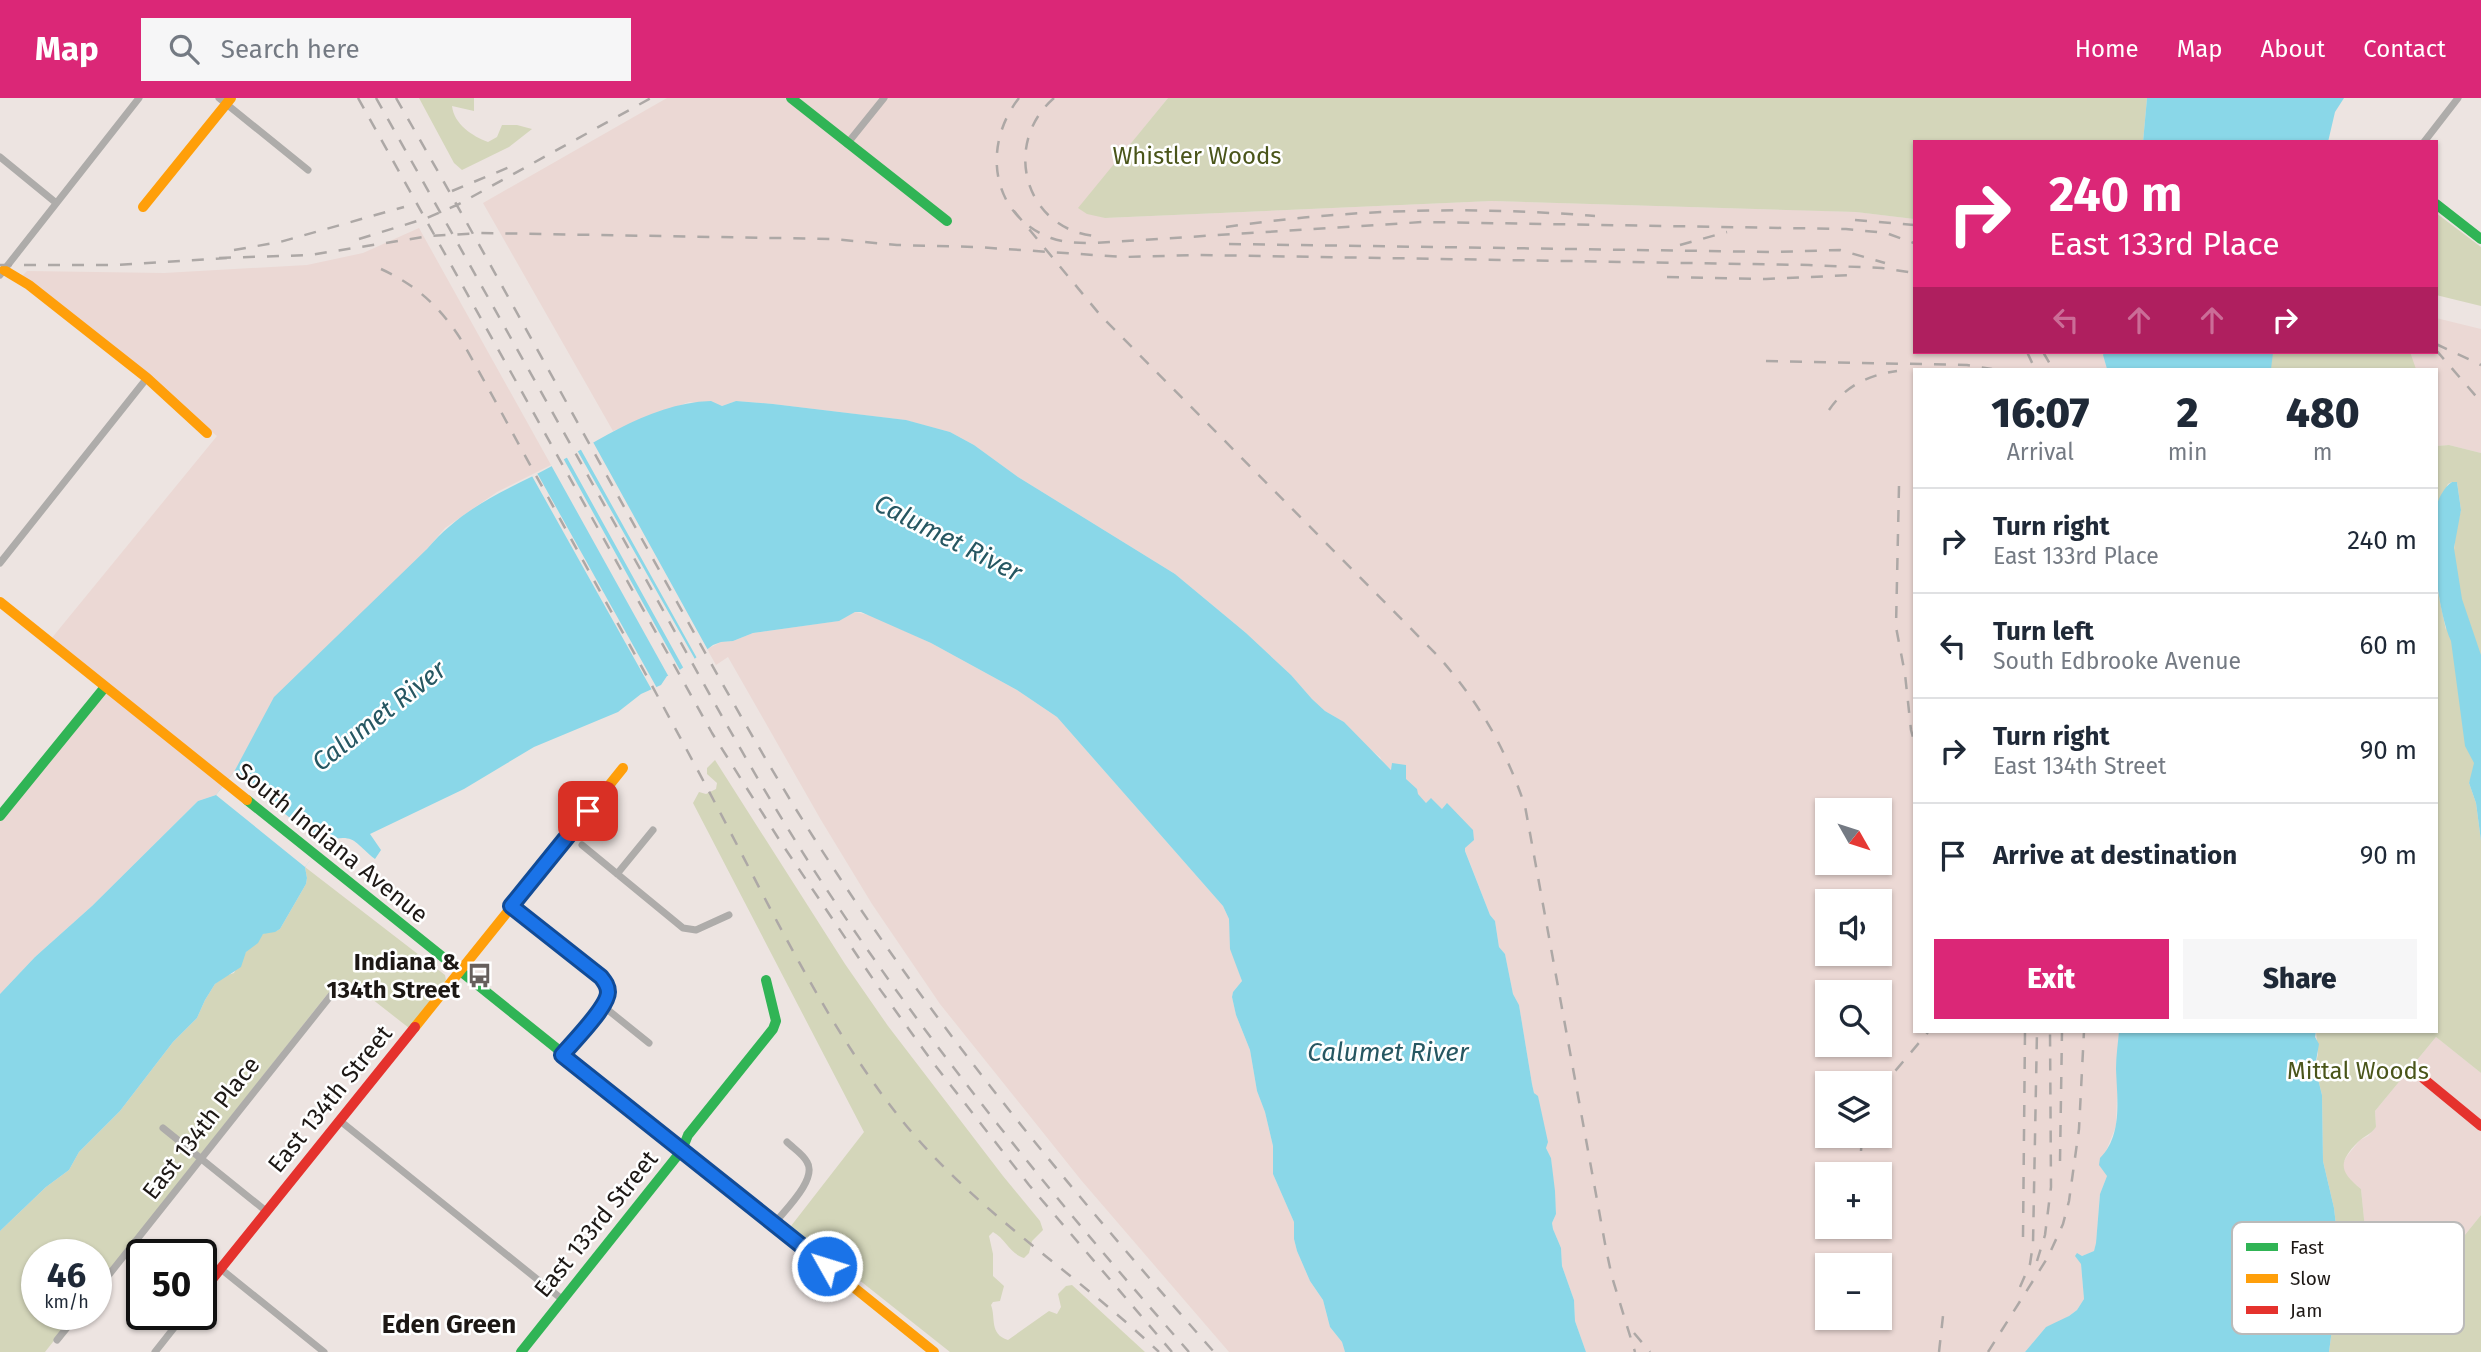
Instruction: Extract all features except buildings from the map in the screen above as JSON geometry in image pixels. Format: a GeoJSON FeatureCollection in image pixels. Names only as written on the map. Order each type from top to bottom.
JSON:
{"type":"FeatureCollection","features":[{"type":"Feature","properties":{"kind":"street"},"geometry":{"type":"LineString","coordinates":[[139,98],[2,272],[29,285],[147,378],[207,433]]}},
{"type":"Feature","properties":{"kind":"street"},"geometry":{"type":"LineString","coordinates":[[791,98],[947,221]]}},
{"type":"Feature","properties":{"kind":"street"},"geometry":{"type":"LineString","coordinates":[[847,144],[884,98]]}},
{"type":"Feature","properties":{"kind":"street"},"geometry":{"type":"LineString","coordinates":[[2426,140],[2458,98]]}},
{"type":"Feature","properties":{"kind":"street"},"geometry":{"type":"LineString","coordinates":[[143,207],[225,100],[307,170]]}},
{"type":"Feature","properties":{"kind":"street"},"geometry":{"type":"LineString","coordinates":[[0,157],[55,202]]}},
{"type":"Feature","properties":{"kind":"street"},"geometry":{"type":"LineString","coordinates":[[2438,206],[2481,239]]}},
{"type":"Feature","properties":{"kind":"street"},"geometry":{"type":"LineString","coordinates":[[0,563],[147,378]]}},
{"type":"Feature","properties":{"kind":"street","name":"South Indiana Avenue"},"geometry":{"type":"LineString","coordinates":[[0,602],[934,1352]]}},
{"type":"Feature","properties":{"kind":"street"},"geometry":{"type":"LineString","coordinates":[[0,816],[105,687]]}},
{"type":"Feature","properties":{"kind":"street","name":"East 134th Street"},"geometry":{"type":"LineString","coordinates":[[217,1274],[623,768]]}},
{"type":"Feature","properties":{"kind":"street"},"geometry":{"type":"LineString","coordinates":[[617,874],[653,830]]}},
{"type":"Feature","properties":{"kind":"street"},"geometry":{"type":"LineString","coordinates":[[582,845],[683,928],[696,930],[729,915]]}},
{"type":"Feature","properties":{"kind":"street"},"geometry":{"type":"LineString","coordinates":[[511,906],[601,977],[608,990],[603,1006],[562,1055]]}},
{"type":"Feature","properties":{"kind":"street","name":"East 133rd Street"},"geometry":{"type":"LineString","coordinates":[[521,1352],[682,1150],[688,1135],[773,1029],[776,1021],[766,980]]}},
{"type":"Feature","properties":{"kind":"street","name":"East 134th Place"},"geometry":{"type":"LineString","coordinates":[[112,1271],[336,989]]}},
{"type":"Feature","properties":{"kind":"street"},"geometry":{"type":"LineString","coordinates":[[603,1006],[649,1044]]}},
{"type":"Feature","properties":{"kind":"street"},"geometry":{"type":"LineString","coordinates":[[2424,1079],[2481,1126]]}},
{"type":"Feature","properties":{"kind":"street"},"geometry":{"type":"LineString","coordinates":[[339,1121],[563,1300]]}},
{"type":"Feature","properties":{"kind":"street"},"geometry":{"type":"LineString","coordinates":[[163,1128],[267,1211]]}},
{"type":"Feature","properties":{"kind":"street"},"geometry":{"type":"LineString","coordinates":[[774,1224],[807,1182],[810,1174],[810,1165],[787,1142]]}},
{"type":"Feature","properties":{"kind":"street"},"geometry":{"type":"LineString","coordinates":[[221,1269],[324,1352]]}},
{"type":"Feature","properties":{"kind":"street"},"geometry":{"type":"LineString","coordinates":[[57,1340],[65,1330]]}},
{"type":"Feature","properties":{"kind":"street"},"geometry":{"type":"LineString","coordinates":[[155,1352],[172,1330]]}},
{"type":"Feature","properties":{"kind":"shaded area"},"geometry":{"type":"Polygon","coordinates":[[[667,98],[1168,98],[1079,208],[1105,218],[1492,201],[1857,212],[1913,219],[1913,354],[2103,354],[2107,368],[1913,368],[1913,1033],[2119,1033],[2116,1126],[2106,1151],[2104,1169],[2107,1176],[2100,1194],[2094,1251],[2082,1256],[2084,1299],[2077,1310],[2062,1321],[2046,1327],[2025,1352],[1586,1352],[1575,1321],[1574,1300],[1562,1266],[1561,1248],[1553,1229],[1552,1223],[1556,1214],[1551,1158],[1546,1148],[1538,1097],[1532,1084],[1519,1005],[1513,994],[1505,954],[1499,947],[1495,921],[1490,915],[1447,804],[1442,809],[1426,803],[1417,794],[1417,789],[1383,763],[1344,722],[1325,711],[1246,633],[1175,574],[950,432],[905,420],[773,404],[736,401],[722,406],[689,402],[613,431],[483,203],[667,98]]]}},
{"type":"Feature","properties":{"kind":"shaded area"},"geometry":{"type":"Polygon","coordinates":[[[419,228],[551,465],[497,492],[445,528],[216,795],[198,801],[0,994],[0,821],[108,686],[51,639],[217,436],[21,277],[27,271],[164,273],[307,265],[363,253],[419,228]]]}},
{"type":"Feature","properties":{"kind":"shaded area"},"geometry":{"type":"Polygon","coordinates":[[[2438,318],[2481,329],[2481,453],[2449,445],[2438,446],[2438,368],[2406,368],[2405,354],[2438,354],[2438,318]]]}},
{"type":"Feature","properties":{"kind":"shaded area"},"geometry":{"type":"Polygon","coordinates":[[[855,612],[873,616],[931,643],[1017,690],[1057,717],[1223,906],[1229,919],[1231,949],[1242,981],[1232,997],[1250,1050],[1257,1091],[1273,1146],[1273,1174],[1294,1222],[1297,1251],[1310,1281],[1323,1300],[1330,1327],[1342,1342],[1345,1352],[1229,1352],[1081,1180],[940,1004],[872,904],[728,657],[716,665],[707,649],[753,633],[838,621],[855,612]]]}},
{"type":"Feature","properties":{"kind":"shaded area"},"geometry":{"type":"Polygon","coordinates":[[[2436,1037],[2481,1073],[2481,1215],[2464,1236],[2464,1222],[2364,1222],[2361,1189],[2345,1176],[2342,1165],[2360,1140],[2376,1127],[2375,1111],[2436,1037]]]}},
{"type":"Feature","properties":{"kind":"green space"},"geometry":{"type":"Polygon","coordinates":[[[419,98],[474,98],[474,111],[452,106],[453,112],[465,128],[488,142],[497,137],[502,125],[532,129],[509,147],[462,170],[454,163],[419,98]]]}},
{"type":"Feature","properties":{"kind":"green space","name":"Whistler Woods"},"geometry":{"type":"Polygon","coordinates":[[[1168,98],[2147,98],[2143,140],[1913,140],[1913,219],[1856,212],[1492,201],[1105,218],[1087,214],[1078,208],[1168,98]]]}},
{"type":"Feature","properties":{"kind":"green space"},"geometry":{"type":"Polygon","coordinates":[[[2438,215],[2481,247],[2481,306],[2438,295],[2438,215]]]}},
{"type":"Feature","properties":{"kind":"green space"},"geometry":{"type":"Polygon","coordinates":[[[2269,354],[2411,354],[2416,368],[2268,368],[2269,354]]]}},
{"type":"Feature","properties":{"kind":"green space","name":"Mittal Woods"},"geometry":{"type":"Polygon","coordinates":[[[2449,445],[2481,453],[2481,753],[2469,783],[2476,803],[2481,841],[2481,1073],[2436,1037],[2375,1111],[2376,1127],[2351,1149],[2344,1162],[2345,1172],[2361,1189],[2364,1222],[2336,1222],[2323,1161],[2322,1095],[2315,1067],[2318,1054],[2316,1033],[2438,1033],[2438,592],[2446,630],[2456,530],[2461,510],[2457,482],[2448,484],[2438,504],[2438,446],[2449,445]]]}},
{"type":"Feature","properties":{"kind":"green space"},"geometry":{"type":"Polygon","coordinates":[[[715,760],[845,964],[888,1026],[1040,1221],[1043,1230],[1032,1241],[1029,1253],[1024,1258],[993,1232],[989,1236],[993,1254],[993,1276],[1004,1286],[1000,1301],[991,1305],[998,1334],[1008,1340],[1049,1311],[1057,1314],[1061,1307],[1058,1294],[1066,1286],[1072,1285],[1145,1352],[950,1352],[791,1226],[864,1132],[693,803],[699,792],[706,794],[716,789],[717,783],[707,774],[707,768],[715,760]]]}},
{"type":"Feature","properties":{"kind":"green space"},"geometry":{"type":"Polygon","coordinates":[[[305,867],[445,975],[446,980],[409,1028],[349,981],[337,982],[134,1239],[126,1239],[126,1249],[112,1267],[112,1239],[21,1239],[21,1330],[62,1330],[45,1352],[0,1352],[0,1231],[46,1187],[69,1170],[79,1152],[120,1111],[173,1042],[197,1018],[215,984],[234,973],[258,937],[280,929],[307,878],[305,867]]]}},
{"type":"Feature","properties":{"kind":"green space","name":"Mittal Woods"},"geometry":{"type":"Polygon","coordinates":[[[2481,1215],[2481,1352],[2329,1352],[2331,1334],[2464,1334],[2464,1236],[2481,1215]]]}},
{"type":"Feature","properties":{"kind":"water"},"geometry":{"type":"Polygon","coordinates":[[[2147,98],[2344,98],[2335,112],[2328,140],[2143,140],[2147,98]]]}},
{"type":"Feature","properties":{"kind":"water"},"geometry":{"type":"Polygon","coordinates":[[[2273,354],[2271,368],[2107,368],[2103,355],[2273,354]]]}},
{"type":"Feature","properties":{"kind":"water","name":"Calumet River"},"geometry":{"type":"Polygon","coordinates":[[[711,401],[722,406],[736,401],[906,420],[950,432],[974,445],[1018,477],[1175,574],[1246,633],[1291,675],[1312,699],[1325,711],[1344,722],[1391,770],[1392,763],[1406,765],[1406,779],[1426,803],[1431,798],[1442,809],[1447,803],[1473,830],[1474,840],[1465,851],[1490,915],[1495,921],[1499,947],[1505,954],[1513,994],[1519,1005],[1532,1084],[1534,1093],[1538,1096],[1548,1142],[1546,1148],[1551,1158],[1556,1214],[1552,1223],[1553,1229],[1561,1248],[1562,1266],[1574,1300],[1575,1321],[1586,1352],[1345,1352],[1342,1342],[1330,1327],[1323,1300],[1310,1281],[1297,1251],[1294,1222],[1273,1174],[1273,1146],[1257,1091],[1250,1050],[1232,997],[1242,981],[1230,949],[1229,919],[1223,906],[1057,717],[1017,690],[931,643],[861,612],[855,612],[839,621],[753,633],[713,645],[673,675],[667,676],[661,685],[641,694],[618,712],[534,747],[464,789],[370,834],[381,850],[375,859],[349,839],[325,841],[305,867],[306,884],[280,929],[263,934],[258,943],[246,952],[241,967],[215,984],[197,1018],[173,1042],[120,1111],[79,1152],[69,1170],[46,1187],[0,1231],[0,994],[198,801],[216,795],[234,772],[274,697],[451,525],[490,498],[641,418],[687,404],[711,401]]]}},
{"type":"Feature","properties":{"kind":"water"},"geometry":{"type":"Polygon","coordinates":[[[2457,482],[2461,510],[2454,548],[2462,599],[2481,655],[2481,841],[2476,803],[2469,783],[2474,763],[2465,746],[2451,641],[2442,612],[2438,585],[2438,502],[2449,484],[2457,482]]]}},
{"type":"Feature","properties":{"kind":"water"},"geometry":{"type":"Polygon","coordinates":[[[2119,1033],[2316,1033],[2319,1044],[2315,1067],[2322,1095],[2323,1161],[2336,1222],[2232,1222],[2232,1334],[2331,1334],[2329,1352],[2025,1352],[2046,1327],[2069,1316],[2084,1299],[2081,1264],[2075,1256],[2077,1253],[2082,1256],[2094,1251],[2096,1243],[2100,1194],[2107,1176],[2099,1165],[2100,1158],[2112,1138],[2117,1116],[2116,1064],[2119,1033]]]}},
{"type":"Feature","properties":{"kind":"pier"},"geometry":{"type":"Polygon","coordinates":[[[593,442],[709,652],[698,660],[580,448],[593,442]]]}},
{"type":"Feature","properties":{"kind":"pier"},"geometry":{"type":"Polygon","coordinates":[[[577,450],[696,661],[684,669],[566,456],[577,450]]]}},
{"type":"Feature","properties":{"kind":"pier"},"geometry":{"type":"Polygon","coordinates":[[[563,458],[681,672],[675,678],[670,679],[551,465],[563,458]]]}},
{"type":"Feature","properties":{"kind":"pier"},"geometry":{"type":"Polygon","coordinates":[[[537,473],[657,691],[653,692],[532,476],[537,473]]]}},
{"type":"Feature","properties":{"kind":"pier"},"geometry":{"type":"Polygon","coordinates":[[[234,772],[323,845],[305,867],[216,795],[234,772]]]}},
{"type":"Feature","properties":{"kind":"railway"},"geometry":{"type":"LineString","coordinates":[[358,98],[712,733],[780,841],[934,1064],[1029,1185],[1172,1352]]}},
{"type":"Feature","properties":{"kind":"railway"},"geometry":{"type":"LineString","coordinates":[[376,98],[726,723],[823,884],[952,1066],[1044,1182],[1189,1352]]}},
{"type":"Feature","properties":{"kind":"railway"},"geometry":{"type":"LineString","coordinates":[[396,98],[740,714],[832,866],[966,1055],[1062,1176],[1214,1352]]}},
{"type":"Feature","properties":{"kind":"railway"},"geometry":{"type":"LineString","coordinates":[[359,239],[427,218],[459,204],[651,98]]}},
{"type":"Feature","properties":{"kind":"railway"},"geometry":{"type":"LineString","coordinates":[[1019,98],[1007,117],[1000,136],[998,177],[1004,196],[1015,213],[1031,227],[1051,238],[1067,242],[1094,243],[1423,222],[1846,229],[1886,233],[1913,243]]}},
{"type":"Feature","properties":{"kind":"railway"},"geometry":{"type":"LineString","coordinates":[[1054,98],[1038,117],[1028,138],[1025,160],[1028,182],[1038,202],[1052,218],[1072,230],[1096,236]]}},
{"type":"Feature","properties":{"kind":"railway"},"geometry":{"type":"LineString","coordinates":[[452,191],[512,166]]}},
{"type":"Feature","properties":{"kind":"railway"},"geometry":{"type":"LineString","coordinates":[[234,250],[280,242],[404,207]]}},
{"type":"Feature","properties":{"kind":"railway"},"geometry":{"type":"LineString","coordinates":[[1014,211],[1101,316],[1439,657],[1467,692],[1500,745],[1525,806],[1606,1249],[1635,1352]]}},
{"type":"Feature","properties":{"kind":"railway"},"geometry":{"type":"LineString","coordinates":[[1226,227],[1318,216],[1410,211],[1503,211],[1595,216]]}},
{"type":"Feature","properties":{"kind":"railway"},"geometry":{"type":"LineString","coordinates":[[1855,220],[1913,225]]}},
{"type":"Feature","properties":{"kind":"railway"},"geometry":{"type":"LineString","coordinates":[[1680,245],[1727,232]]}},
{"type":"Feature","properties":{"kind":"railway"},"geometry":{"type":"LineString","coordinates":[[219,258],[310,255],[430,236],[481,233],[833,239],[1124,257],[1199,255],[1809,265],[1882,268],[1913,273]]}},
{"type":"Feature","properties":{"kind":"railway"},"geometry":{"type":"LineString","coordinates":[[1229,244],[1774,252],[1840,250],[1885,263]]}},
{"type":"Feature","properties":{"kind":"railway"},"geometry":{"type":"LineString","coordinates":[[0,265],[118,265],[227,258]]}},
{"type":"Feature","properties":{"kind":"railway"},"geometry":{"type":"LineString","coordinates":[[381,269],[426,298],[460,338],[672,723],[805,973],[857,1059],[885,1099],[915,1136],[972,1194],[1159,1352]]}},
{"type":"Feature","properties":{"kind":"railway"},"geometry":{"type":"LineString","coordinates":[[1667,277],[1766,279],[1853,275]]}},
{"type":"Feature","properties":{"kind":"railway"},"geometry":{"type":"LineString","coordinates":[[2438,345],[2481,365]]}},
{"type":"Feature","properties":{"kind":"railway"},"geometry":{"type":"LineString","coordinates":[[2438,352],[2481,402]]}},
{"type":"Feature","properties":{"kind":"railway"},"geometry":{"type":"LineString","coordinates":[[2028,354],[2035,368]]}},
{"type":"Feature","properties":{"kind":"railway"},"geometry":{"type":"LineString","coordinates":[[2044,354],[2052,368]]}},
{"type":"Feature","properties":{"kind":"railway"},"geometry":{"type":"LineString","coordinates":[[1766,361],[1967,365],[1986,368]]}},
{"type":"Feature","properties":{"kind":"railway"},"geometry":{"type":"LineString","coordinates":[[1829,410],[1843,394],[1859,383],[1877,375],[1897,371]]}},
{"type":"Feature","properties":{"kind":"railway"},"geometry":{"type":"LineString","coordinates":[[1899,486],[1896,627],[1913,737]]}},
{"type":"Feature","properties":{"kind":"railway"},"geometry":{"type":"LineString","coordinates":[[1892,1075],[1927,1033]]}},
{"type":"Feature","properties":{"kind":"railway"},"geometry":{"type":"LineString","coordinates":[[2023,1237],[2025,1033]]}},
{"type":"Feature","properties":{"kind":"railway"},"geometry":{"type":"LineString","coordinates":[[2020,1287],[2030,1264],[2033,1244],[2037,1033]]}},
{"type":"Feature","properties":{"kind":"railway"},"geometry":{"type":"LineString","coordinates":[[2037,1261],[2045,1235],[2051,1187],[2050,1033]]}},
{"type":"Feature","properties":{"kind":"railway"},"geometry":{"type":"LineString","coordinates":[[2060,1161],[2062,1033]]}},
{"type":"Feature","properties":{"kind":"railway"},"geometry":{"type":"LineString","coordinates":[[1988,1352],[2048,1257],[2063,1224],[2079,1129],[2084,1033]]}},
{"type":"Feature","properties":{"kind":"railway"},"geometry":{"type":"LineString","coordinates":[[1939,1352],[1943,1316]]}},
{"type":"Feature","properties":{"kind":"railway"},"geometry":{"type":"LineString","coordinates":[[1634,1333],[1650,1352]]}},
{"type":"Feature","properties":{"kind":"traffic: fast"},"geometry":{"type":"LineString","coordinates":[[791,98],[947,221]]}},
{"type":"Feature","properties":{"kind":"traffic: fast"},"geometry":{"type":"LineString","coordinates":[[2438,206],[2481,239]]}},
{"type":"Feature","properties":{"kind":"traffic: fast"},"geometry":{"type":"LineString","coordinates":[[0,816],[105,687]]}},
{"type":"Feature","properties":{"kind":"traffic: fast"},"geometry":{"type":"LineString","coordinates":[[247,800],[656,1128]]}},
{"type":"Feature","properties":{"kind":"traffic: fast"},"geometry":{"type":"LineString","coordinates":[[521,1352],[682,1150],[688,1135],[773,1029],[776,1021],[766,980]]}},
{"type":"Feature","properties":{"kind":"traffic: slow"},"geometry":{"type":"LineString","coordinates":[[143,207],[231,98]]}},
{"type":"Feature","properties":{"kind":"traffic: slow"},"geometry":{"type":"LineString","coordinates":[[4,270],[29,285],[147,378],[207,433]]}},
{"type":"Feature","properties":{"kind":"traffic: slow"},"geometry":{"type":"LineString","coordinates":[[0,602],[247,800]]}},
{"type":"Feature","properties":{"kind":"traffic: slow"},"geometry":{"type":"LineString","coordinates":[[415,1027],[623,768]]}},
{"type":"Feature","properties":{"kind":"traffic: slow"},"geometry":{"type":"LineString","coordinates":[[656,1128],[934,1352]]}},
{"type":"Feature","properties":{"kind":"traffic: jam"},"geometry":{"type":"LineString","coordinates":[[217,1273],[415,1027]]}},
{"type":"Feature","properties":{"kind":"traffic: jam"},"geometry":{"type":"LineString","coordinates":[[2424,1079],[2481,1126]]}},
{"type":"Feature","properties":{"kind":"place","name":"Indiana & 134th Street"},"geometry":{"type":"Point","coordinates":[480,976]}},
{"type":"Feature","properties":{"kind":"district","name":"Eden Green"},"geometry":{"type":"Point","coordinates":[449,1324]}},
{"type":"Feature","properties":{"kind":"route"},"geometry":{"type":"LineString","coordinates":[[588,811],[511,906],[601,977],[607,985],[608,995],[603,1006],[562,1055],[827,1266]]}}]}
